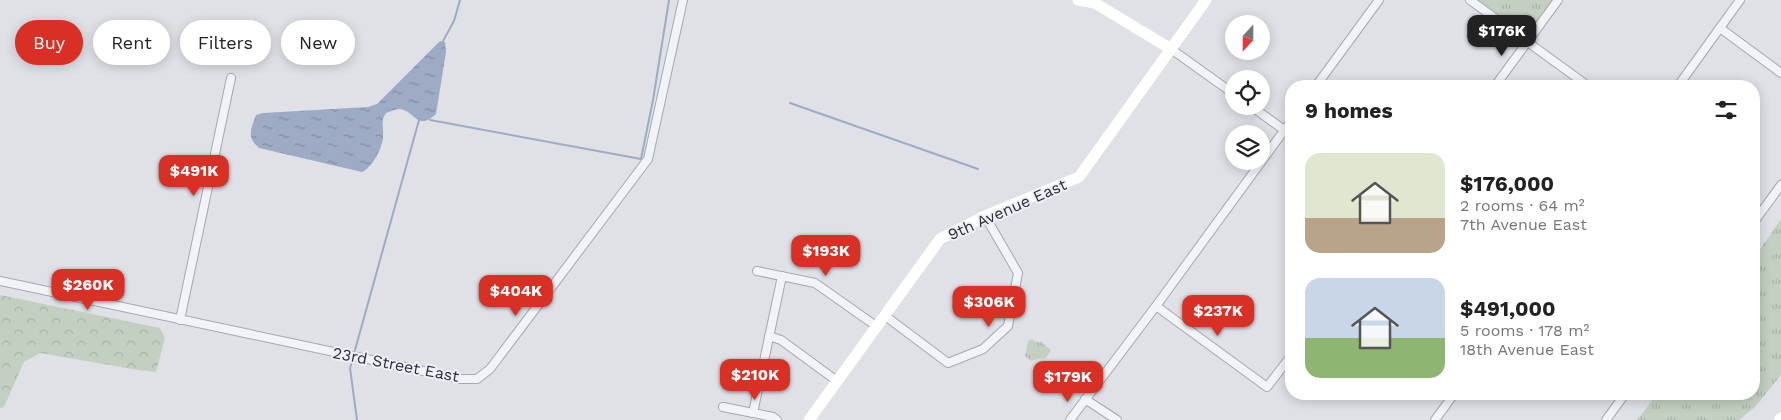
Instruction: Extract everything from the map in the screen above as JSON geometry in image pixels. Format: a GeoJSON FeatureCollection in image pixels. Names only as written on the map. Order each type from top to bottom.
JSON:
{"type":"FeatureCollection","features":[{"type":"Feature","properties":{"kind":"street","name":"23rd Street East"},"geometry":{"type":"LineString","coordinates":[[0,281],[461,378],[477,379],[490,369],[648,159],[683,0]]}},
{"type":"Feature","properties":{"kind":"street"},"geometry":{"type":"LineString","coordinates":[[1078,0],[1095,4],[1171,49],[1225,88]]}},
{"type":"Feature","properties":{"kind":"street","name":"9th Avenue East"},"geometry":{"type":"LineString","coordinates":[[809,420],[940,239],[985,216],[1079,177],[1206,0]]}},
{"type":"Feature","properties":{"kind":"street"},"geometry":{"type":"LineString","coordinates":[[1320,80],[1379,0]]}},
{"type":"Feature","properties":{"kind":"street"},"geometry":{"type":"LineString","coordinates":[[1470,0],[1580,80]]}},
{"type":"Feature","properties":{"kind":"street"},"geometry":{"type":"LineString","coordinates":[[1498,80],[1558,0]]}},
{"type":"Feature","properties":{"kind":"street"},"geometry":{"type":"LineString","coordinates":[[1682,80],[1740,0]]}},
{"type":"Feature","properties":{"kind":"street"},"geometry":{"type":"LineString","coordinates":[[1720,28],[1781,73]]}},
{"type":"Feature","properties":{"kind":"street"},"geometry":{"type":"LineString","coordinates":[[180,320],[231,78]]}},
{"type":"Feature","properties":{"kind":"street"},"geometry":{"type":"LineString","coordinates":[[1263,115],[1285,131]]}},
{"type":"Feature","properties":{"kind":"street"},"geometry":{"type":"LineString","coordinates":[[1070,420],[1285,137]]}},
{"type":"Feature","properties":{"kind":"street"},"geometry":{"type":"LineString","coordinates":[[1760,210],[1781,185]]}},
{"type":"Feature","properties":{"kind":"street"},"geometry":{"type":"LineString","coordinates":[[884,315],[948,363],[984,349],[1008,326],[1018,274],[985,216]]}},
{"type":"Feature","properties":{"kind":"street"},"geometry":{"type":"LineString","coordinates":[[758,271],[815,282],[876,326]]}},
{"type":"Feature","properties":{"kind":"street"},"geometry":{"type":"LineString","coordinates":[[753,412],[782,276]]}},
{"type":"Feature","properties":{"kind":"street"},"geometry":{"type":"LineString","coordinates":[[1156,306],[1267,387],[1285,364]]}},
{"type":"Feature","properties":{"kind":"street"},"geometry":{"type":"LineString","coordinates":[[769,336],[781,340],[837,381]]}},
{"type":"Feature","properties":{"kind":"street"},"geometry":{"type":"LineString","coordinates":[[1085,400],[1117,420]]}},
{"type":"Feature","properties":{"kind":"street"},"geometry":{"type":"LineString","coordinates":[[1435,420],[1450,400]]}},
{"type":"Feature","properties":{"kind":"street"},"geometry":{"type":"LineString","coordinates":[[1606,420],[1621,400]]}},
{"type":"Feature","properties":{"kind":"street"},"geometry":{"type":"LineString","coordinates":[[723,407],[753,412],[773,417],[777,420]]}},
{"type":"Feature","properties":{"kind":"green space"},"geometry":{"type":"Polygon","coordinates":[[[1474,0],[1554,0],[1526,38],[1474,0]]]}},
{"type":"Feature","properties":{"kind":"green space"},"geometry":{"type":"Polygon","coordinates":[[[1781,219],[1781,375],[1755,407],[1739,420],[1637,420],[1652,400],[1760,400],[1760,249],[1781,219]]]}},
{"type":"Feature","properties":{"kind":"green space"},"geometry":{"type":"Polygon","coordinates":[[[0,295],[160,328],[165,338],[156,372],[40,353],[24,362],[4,407],[0,408],[0,295]]]}},
{"type":"Feature","properties":{"kind":"green space"},"geometry":{"type":"Polygon","coordinates":[[[1032,339],[1036,342],[1041,342],[1051,350],[1046,358],[1031,361],[1025,356],[1028,341],[1032,339]]]}},
{"type":"Feature","properties":{"kind":"water"},"geometry":{"type":"Polygon","coordinates":[[[440,41],[445,42],[446,52],[436,114],[430,119],[420,121],[404,110],[396,109],[386,113],[383,119],[383,140],[379,151],[370,166],[362,172],[259,148],[252,140],[251,133],[256,115],[368,107],[377,104],[440,41]]]}},
{"type":"Feature","properties":{"kind":"waterway"},"geometry":{"type":"LineString","coordinates":[[443,41],[454,21],[460,0]]}},
{"type":"Feature","properties":{"kind":"waterway"},"geometry":{"type":"LineString","coordinates":[[430,120],[641,159],[653,100],[669,0]]}},
{"type":"Feature","properties":{"kind":"waterway"},"geometry":{"type":"LineString","coordinates":[[790,103],[978,169]]}},
{"type":"Feature","properties":{"kind":"waterway"},"geometry":{"type":"LineString","coordinates":[[355,350],[419,120]]}},
{"type":"Feature","properties":{"kind":"waterway"},"geometry":{"type":"LineString","coordinates":[[352,362],[350,368],[357,420]]}}]}
